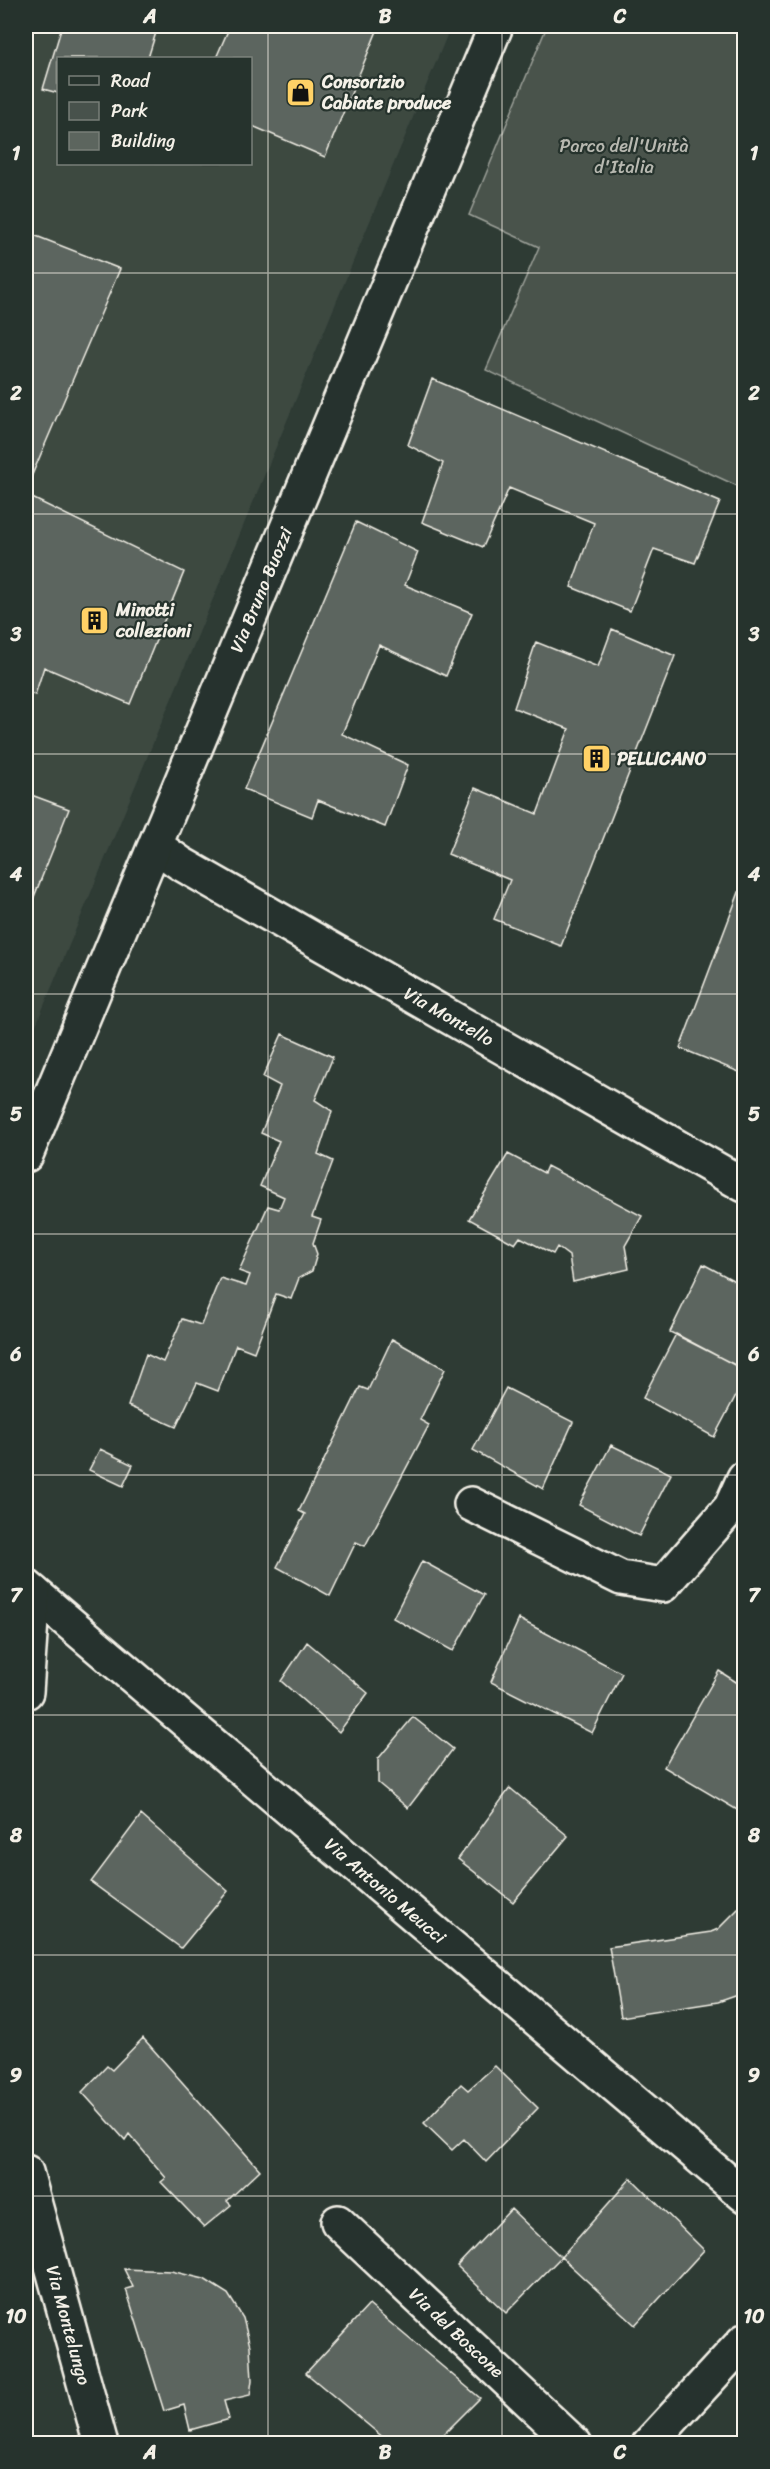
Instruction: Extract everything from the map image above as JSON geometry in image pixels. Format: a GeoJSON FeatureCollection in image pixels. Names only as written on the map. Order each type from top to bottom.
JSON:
{"type":"FeatureCollection","features":[{"type":"Feature","properties":{"kind":"street","name":"Via Bruno Buozzi"},"geometry":{"type":"LineString","coordinates":[[26,1155],[496,26]]}},
{"type":"Feature","properties":{"kind":"street","name":"Via Montello"},"geometry":{"type":"LineString","coordinates":[[156,846],[180,863],[372,975],[744,1185]]}},
{"type":"Feature","properties":{"kind":"street"},"geometry":{"type":"LineString","coordinates":[[471,1504],[621,1578],[663,1585],[731,1507],[744,1478]]}},
{"type":"Feature","properties":{"kind":"street"},"geometry":{"type":"LineString","coordinates":[[26,1692],[29,1589]]}},
{"type":"Feature","properties":{"kind":"street","name":"Via Antonio Meucci"},"geometry":{"type":"LineString","coordinates":[[29,1589],[744,2195]]}},
{"type":"Feature","properties":{"kind":"street","name":"Via Montelungo"},"geometry":{"type":"LineString","coordinates":[[26,2172],[101,2444]]}},
{"type":"Feature","properties":{"kind":"street","name":"Via del Boscone"},"geometry":{"type":"LineString","coordinates":[[338,2222],[575,2444]]}},
{"type":"Feature","properties":{"kind":"street"},"geometry":{"type":"LineString","coordinates":[[650,2444],[744,2341]]}},
{"type":"Feature","properties":{"kind":"shaded area"},"geometry":{"type":"Polygon","coordinates":[[[26,26],[451,26],[26,1049],[26,26]]]}},
{"type":"Feature","properties":{"kind":"green space","name":"Parco dell'Unità d'Italia"},"geometry":{"type":"Polygon","coordinates":[[[547,26],[744,26],[744,489],[486,370],[539,247],[469,215],[547,26]]]}},
{"type":"Feature","properties":{"kind":"building"},"geometry":{"type":"Polygon","coordinates":[[[62,26],[158,26],[148,57],[57,57],[57,93],[43,89],[62,26]]]}},
{"type":"Feature","properties":{"kind":"building","name":"Consorizio Cabiate produce"},"geometry":{"type":"Polygon","coordinates":[[[230,26],[379,26],[325,157],[252,126],[252,57],[216,57],[230,26]]]}},
{"type":"Feature","properties":{"kind":"building"},"geometry":{"type":"Polygon","coordinates":[[[26,232],[120,269],[26,489],[26,232]]]}},
{"type":"Feature","properties":{"kind":"building"},"geometry":{"type":"Polygon","coordinates":[[[432,379],[720,502],[695,563],[654,549],[630,611],[571,587],[594,523],[509,488],[483,547],[422,522],[443,463],[408,445],[432,379]]]}},
{"type":"Feature","properties":{"kind":"building","name":"Minotti collezioni"},"geometry":{"type":"Polygon","coordinates":[[[26,495],[184,572],[130,704],[44,667],[35,695],[26,692],[26,495]]]}},
{"type":"Feature","properties":{"kind":"building"},"geometry":{"type":"Polygon","coordinates":[[[356,522],[418,552],[405,585],[472,613],[446,676],[379,645],[342,734],[408,765],[385,827],[318,800],[312,817],[244,789],[356,522]]]}},
{"type":"Feature","properties":{"kind":"building","name":"PELLICANO"},"geometry":{"type":"Polygon","coordinates":[[[612,629],[675,656],[561,946],[494,919],[510,880],[448,854],[475,788],[537,814],[569,729],[514,708],[536,642],[598,667],[612,629]]]}},
{"type":"Feature","properties":{"kind":"building"},"geometry":{"type":"Polygon","coordinates":[[[26,793],[69,809],[26,917],[26,793]]]}},
{"type":"Feature","properties":{"kind":"building"},"geometry":{"type":"Polygon","coordinates":[[[744,879],[744,1074],[680,1048],[744,879]]]}},
{"type":"Feature","properties":{"kind":"building"},"geometry":{"type":"Polygon","coordinates":[[[282,1034],[333,1057],[315,1100],[332,1111],[318,1154],[333,1161],[312,1217],[321,1220],[313,1243],[317,1254],[312,1271],[299,1278],[291,1299],[276,1294],[254,1352],[236,1345],[218,1391],[197,1383],[176,1427],[128,1406],[146,1354],[163,1362],[182,1319],[201,1325],[220,1278],[246,1286],[250,1275],[239,1271],[268,1206],[279,1209],[284,1197],[260,1186],[279,1141],[261,1133],[280,1086],[263,1077],[282,1034]]]}},
{"type":"Feature","properties":{"kind":"building"},"geometry":{"type":"Polygon","coordinates":[[[508,1154],[544,1173],[547,1166],[642,1216],[625,1246],[629,1269],[573,1282],[569,1256],[557,1247],[553,1254],[520,1237],[515,1244],[469,1219],[508,1154]]]}},
{"type":"Feature","properties":{"kind":"building"},"geometry":{"type":"Polygon","coordinates":[[[703,1264],[744,1286],[743,1369],[670,1332],[703,1264]]]}},
{"type":"Feature","properties":{"kind":"building"},"geometry":{"type":"Polygon","coordinates":[[[676,1334],[744,1370],[744,1380],[714,1437],[643,1398],[676,1334]]]}},
{"type":"Feature","properties":{"kind":"building"},"geometry":{"type":"Polygon","coordinates":[[[392,1339],[445,1369],[420,1420],[429,1425],[365,1546],[356,1542],[330,1596],[277,1567],[305,1514],[299,1511],[360,1387],[368,1390],[392,1339]]]}},
{"type":"Feature","properties":{"kind":"building"},"geometry":{"type":"Polygon","coordinates":[[[506,1388],[573,1422],[543,1489],[473,1450],[506,1388]]]}},
{"type":"Feature","properties":{"kind":"building"},"geometry":{"type":"Polygon","coordinates":[[[611,1445],[671,1474],[639,1536],[579,1505],[611,1445]]]}},
{"type":"Feature","properties":{"kind":"building"},"geometry":{"type":"Polygon","coordinates":[[[100,1449],[133,1465],[123,1486],[89,1470],[100,1449]]]}},
{"type":"Feature","properties":{"kind":"building"},"geometry":{"type":"Polygon","coordinates":[[[422,1561],[484,1595],[453,1651],[393,1618],[422,1561]]]}},
{"type":"Feature","properties":{"kind":"building"},"geometry":{"type":"Polygon","coordinates":[[[519,1619],[622,1673],[592,1733],[491,1682],[519,1619]]]}},
{"type":"Feature","properties":{"kind":"building"},"geometry":{"type":"Polygon","coordinates":[[[307,1642],[368,1693],[339,1732],[281,1681],[307,1642]]]}},
{"type":"Feature","properties":{"kind":"building"},"geometry":{"type":"Polygon","coordinates":[[[719,1671],[744,1687],[744,1814],[664,1767],[719,1671]]]}},
{"type":"Feature","properties":{"kind":"building"},"geometry":{"type":"Polygon","coordinates":[[[413,1717],[453,1749],[408,1808],[378,1783],[378,1759],[413,1717]]]}},
{"type":"Feature","properties":{"kind":"building"},"geometry":{"type":"Polygon","coordinates":[[[510,1788],[568,1836],[513,1902],[458,1859],[510,1788]]]}},
{"type":"Feature","properties":{"kind":"building"},"geometry":{"type":"Polygon","coordinates":[[[141,1815],[228,1891],[181,1948],[91,1882],[141,1815]]]}},
{"type":"Feature","properties":{"kind":"building"},"geometry":{"type":"Polygon","coordinates":[[[740,1907],[744,1911],[744,1993],[718,2002],[621,2017],[609,1947],[711,1932],[718,1929],[740,1907]]]}},
{"type":"Feature","properties":{"kind":"building"},"geometry":{"type":"Polygon","coordinates":[[[143,2038],[260,2170],[227,2201],[231,2205],[204,2227],[161,2182],[166,2178],[129,2134],[125,2140],[82,2092],[107,2066],[112,2070],[143,2038]]]}},
{"type":"Feature","properties":{"kind":"building"},"geometry":{"type":"Polygon","coordinates":[[[495,2066],[538,2108],[486,2162],[464,2139],[452,2150],[424,2123],[461,2084],[468,2090],[495,2066]]]}},
{"type":"Feature","properties":{"kind":"building"},"geometry":{"type":"Polygon","coordinates":[[[631,2178],[704,2250],[635,2325],[561,2257],[631,2178]]]}},
{"type":"Feature","properties":{"kind":"building"},"geometry":{"type":"Polygon","coordinates":[[[511,2209],[561,2257],[506,2313],[457,2266],[511,2209]]]}},
{"type":"Feature","properties":{"kind":"building"},"geometry":{"type":"Polygon","coordinates":[[[124,2269],[171,2271],[204,2279],[228,2294],[243,2318],[250,2346],[252,2380],[250,2395],[224,2401],[229,2419],[190,2430],[184,2405],[164,2411],[126,2289],[133,2287],[124,2269]]]}},
{"type":"Feature","properties":{"kind":"building"},"geometry":{"type":"Polygon","coordinates":[[[369,2305],[480,2398],[434,2444],[391,2444],[306,2373],[369,2305]]]}},
{"type":"Feature","properties":{"kind":"building"},"geometry":{"type":"Polygon","coordinates":[[[744,2428],[744,2444],[730,2444],[744,2428]]]}},
{"type":"Feature","properties":{"kind":"place","name":"Consorizio Cabiate produce"},"geometry":{"type":"Point","coordinates":[301,92]}},
{"type":"Feature","properties":{"kind":"place","name":"Minotti collezioni"},"geometry":{"type":"Point","coordinates":[95,620]}},
{"type":"Feature","properties":{"kind":"place","name":"PELLICANO"},"geometry":{"type":"Point","coordinates":[596,759]}}]}
